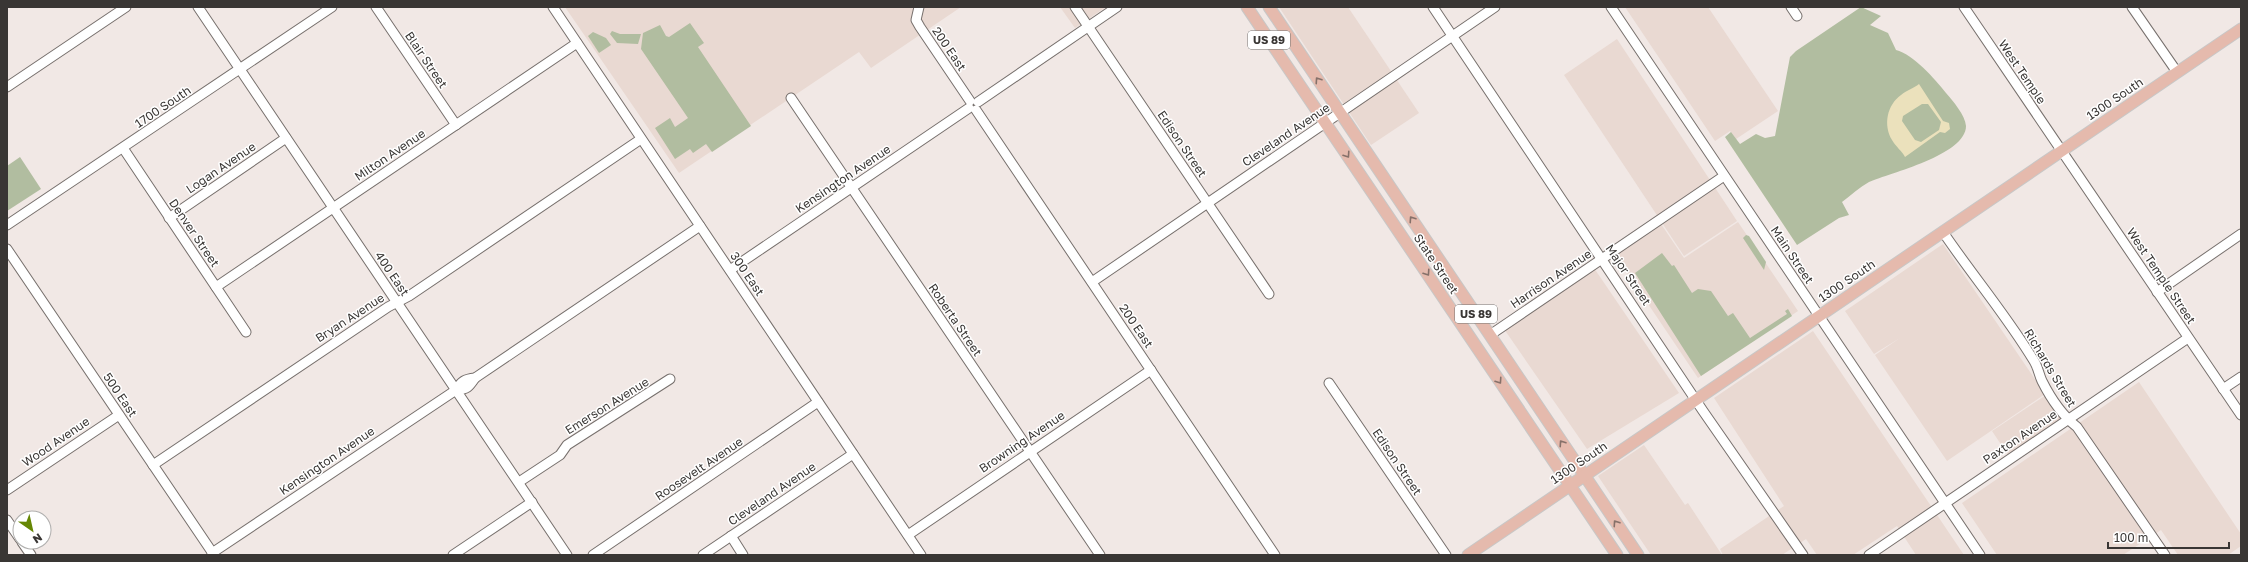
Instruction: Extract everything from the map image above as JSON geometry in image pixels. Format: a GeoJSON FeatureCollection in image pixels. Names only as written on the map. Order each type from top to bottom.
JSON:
{"type":"FeatureCollection","features":[{"type":"Feature","properties":{"kind":"main road","name":"State Street"},"geometry":{"type":"LineString","coordinates":[[1247,7],[1617,555]]}},
{"type":"Feature","properties":{"kind":"main road","name":"State Street"},"geometry":{"type":"LineString","coordinates":[[1269,7],[1638,555]]}},
{"type":"Feature","properties":{"kind":"main road","name":"1300 South"},"geometry":{"type":"LineString","coordinates":[[1468,555],[2241,29]]}},
{"type":"Feature","properties":{"kind":"street"},"geometry":{"type":"LineString","coordinates":[[7,87],[126,7]]}},
{"type":"Feature","properties":{"kind":"street","name":"400 East"},"geometry":{"type":"LineString","coordinates":[[198,7],[567,555]]}},
{"type":"Feature","properties":{"kind":"street","name":"1700 South"},"geometry":{"type":"LineString","coordinates":[[7,225],[332,7]]}},
{"type":"Feature","properties":{"kind":"street","name":"Blair Street"},"geometry":{"type":"LineString","coordinates":[[376,7],[456,126]]}},
{"type":"Feature","properties":{"kind":"street","name":"300 East"},"geometry":{"type":"LineString","coordinates":[[552,7],[921,555]]}},
{"type":"Feature","properties":{"kind":"street","name":"200 East"},"geometry":{"type":"LineString","coordinates":[[919,7],[916,20],[920,27],[1275,555]]}},
{"type":"Feature","properties":{"kind":"street","name":"Edison Street"},"geometry":{"type":"LineString","coordinates":[[1075,7],[1269,294]]}},
{"type":"Feature","properties":{"kind":"street","name":"Kensington Avenue"},"geometry":{"type":"LineString","coordinates":[[730,270],[1117,7]]}},
{"type":"Feature","properties":{"kind":"street","name":"Major Street"},"geometry":{"type":"LineString","coordinates":[[1433,7],[1696,399],[1803,555]]}},
{"type":"Feature","properties":{"kind":"street","name":"Cleveland Avenue"},"geometry":{"type":"LineString","coordinates":[[1092,282],[1495,7]]}},
{"type":"Feature","properties":{"kind":"street","name":"Main Street"},"geometry":{"type":"LineString","coordinates":[[1611,7],[1980,555]]}},
{"type":"Feature","properties":{"kind":"street"},"geometry":{"type":"LineString","coordinates":[[1791,7],[1797,16]]}},
{"type":"Feature","properties":{"kind":"street","name":"West Temple"},"geometry":{"type":"LineString","coordinates":[[1964,7],[2060,151]]}},
{"type":"Feature","properties":{"kind":"street"},"geometry":{"type":"LineString","coordinates":[[2132,7],[2177,72]]}},
{"type":"Feature","properties":{"kind":"street","name":"Milton Avenue"},"geometry":{"type":"LineString","coordinates":[[216,288],[577,43]]}},
{"type":"Feature","properties":{"kind":"street","name":"Roberta Street"},"geometry":{"type":"LineString","coordinates":[[791,98],[1100,555]]}},
{"type":"Feature","properties":{"kind":"street","name":"Logan Avenue"},"geometry":{"type":"LineString","coordinates":[[169,218],[286,138]]}},
{"type":"Feature","properties":{"kind":"street","name":"Bryan Avenue"},"geometry":{"type":"LineString","coordinates":[[153,465],[641,139]]}},
{"type":"Feature","properties":{"kind":"street","name":"Denver Street"},"geometry":{"type":"LineString","coordinates":[[122,148],[246,332]]}},
{"type":"Feature","properties":{"kind":"street","name":"West Temple Street"},"geometry":{"type":"LineString","coordinates":[[2060,151],[2241,415]]}},
{"type":"Feature","properties":{"kind":"street","name":"Harrison Avenue"},"geometry":{"type":"LineString","coordinates":[[1490,335],[1724,176]]}},
{"type":"Feature","properties":{"kind":"street","name":"Kensington Avenue"},"geometry":{"type":"LineString","coordinates":[[213,554],[456,390],[460,383],[465,379],[475,378],[700,226]]}},
{"type":"Feature","properties":{"kind":"street","name":"Richards Street"},"geometry":{"type":"LineString","coordinates":[[1943,232],[1966,266],[1984,286],[2035,362],[2043,382],[2165,555]]}},
{"type":"Feature","properties":{"kind":"street"},"geometry":{"type":"LineString","coordinates":[[2157,292],[2241,234]]}},
{"type":"Feature","properties":{"kind":"street","name":"500 East"},"geometry":{"type":"LineString","coordinates":[[7,249],[213,554]]}},
{"type":"Feature","properties":{"kind":"street","name":"Paxton Avenue"},"geometry":{"type":"LineString","coordinates":[[1869,555],[2188,338]]}},
{"type":"Feature","properties":{"kind":"street","name":"Browning Avenue"},"geometry":{"type":"LineString","coordinates":[[908,535],[1151,370]]}},
{"type":"Feature","properties":{"kind":"street"},"geometry":{"type":"LineString","coordinates":[[2223,389],[2241,377]]}},
{"type":"Feature","properties":{"kind":"street","name":"Emerson Avenue"},"geometry":{"type":"LineString","coordinates":[[519,482],[560,455],[567,445],[670,379]]}},
{"type":"Feature","properties":{"kind":"street","name":"Edison Street"},"geometry":{"type":"LineString","coordinates":[[1329,383],[1446,555]]}},
{"type":"Feature","properties":{"kind":"street","name":"Roosevelt Avenue"},"geometry":{"type":"LineString","coordinates":[[593,555],[818,402]]}},
{"type":"Feature","properties":{"kind":"street","name":"Wood Avenue"},"geometry":{"type":"LineString","coordinates":[[7,490],[119,415]]}},
{"type":"Feature","properties":{"kind":"street","name":"Cleveland Avenue"},"geometry":{"type":"LineString","coordinates":[[703,555],[853,454]]}},
{"type":"Feature","properties":{"kind":"street"},"geometry":{"type":"LineString","coordinates":[[453,555],[532,502]]}},
{"type":"Feature","properties":{"kind":"street"},"geometry":{"type":"LineString","coordinates":[[731,536],[743,555]]}},
{"type":"Feature","properties":{"kind":"shaded area"},"geometry":{"type":"Polygon","coordinates":[[[565,7],[961,7],[871,68],[859,52],[679,173],[565,7]]]}},
{"type":"Feature","properties":{"kind":"shaded area"},"geometry":{"type":"Polygon","coordinates":[[[1060,7],[1106,7],[1075,28],[1060,7]]]}},
{"type":"Feature","properties":{"kind":"shaded area"},"geometry":{"type":"Polygon","coordinates":[[[1279,7],[1348,7],[1419,113],[1371,145],[1279,7]]]}},
{"type":"Feature","properties":{"kind":"shaded area"},"geometry":{"type":"Polygon","coordinates":[[[1625,7],[1708,7],[1778,111],[1736,139],[1730,131],[1715,141],[1625,7]]]}},
{"type":"Feature","properties":{"kind":"shaded area"},"geometry":{"type":"Polygon","coordinates":[[[1617,39],[1737,221],[1684,256],[1564,75],[1617,39]]]}},
{"type":"Feature","properties":{"kind":"shaded area"},"geometry":{"type":"Polygon","coordinates":[[[1738,222],[1798,311],[1698,378],[1615,255],[1661,224],[1684,258],[1738,222]]]}},
{"type":"Feature","properties":{"kind":"shaded area"},"geometry":{"type":"Polygon","coordinates":[[[1943,244],[2045,394],[1947,461],[1875,355],[1900,338],[1874,354],[1845,311],[1943,244]]]}},
{"type":"Feature","properties":{"kind":"shaded area"},"geometry":{"type":"Polygon","coordinates":[[[1594,268],[1679,393],[1587,449],[1504,329],[1594,268]]]}},
{"type":"Feature","properties":{"kind":"shaded area"},"geometry":{"type":"Polygon","coordinates":[[[1813,331],[1964,555],[1916,555],[1897,526],[1853,555],[1817,555],[1806,539],[1782,555],[1723,555],[1720,549],[1784,506],[1714,398],[1813,331]]]}},
{"type":"Feature","properties":{"kind":"shaded area"},"geometry":{"type":"Polygon","coordinates":[[[2139,382],[2241,534],[2241,546],[2228,555],[2178,555],[2161,530],[2123,555],[1997,555],[1962,503],[2139,382]]]}},
{"type":"Feature","properties":{"kind":"shaded area"},"geometry":{"type":"Polygon","coordinates":[[[2046,395],[2062,418],[2008,455],[1992,431],[2046,395]]]}},
{"type":"Feature","properties":{"kind":"shaded area"},"geometry":{"type":"Polygon","coordinates":[[[1644,445],[1685,505],[1688,503],[1722,555],[1651,555],[1598,476],[1644,445]]]}},
{"type":"Feature","properties":{"kind":"green space"},"geometry":{"type":"Polygon","coordinates":[[[1861,7],[1881,16],[1870,25],[1888,33],[1896,50],[1909,56],[1930,74],[1958,108],[1966,126],[1963,136],[1954,146],[1941,154],[1925,162],[1869,182],[1862,186],[1842,202],[1849,215],[1839,218],[1797,245],[1725,137],[1731,132],[1740,144],[1756,134],[1765,138],[1775,136],[1790,57],[1796,51],[1861,7]]]}},
{"type":"Feature","properties":{"kind":"green space"},"geometry":{"type":"Polygon","coordinates":[[[690,23],[704,43],[698,47],[751,126],[712,152],[706,144],[693,153],[690,149],[675,159],[655,128],[670,118],[675,127],[688,118],[641,49],[643,33],[660,25],[666,36],[669,37],[690,23]]]}},
{"type":"Feature","properties":{"kind":"green space"},"geometry":{"type":"Polygon","coordinates":[[[612,31],[620,34],[641,34],[638,44],[617,43],[610,34],[612,31]]]}},
{"type":"Feature","properties":{"kind":"green space"},"geometry":{"type":"Polygon","coordinates":[[[593,32],[606,38],[611,45],[599,53],[588,36],[593,32]]]}},
{"type":"Feature","properties":{"kind":"green space"},"geometry":{"type":"Polygon","coordinates":[[[20,157],[41,189],[7,211],[7,166],[20,157]]]}},
{"type":"Feature","properties":{"kind":"green space"},"geometry":{"type":"Polygon","coordinates":[[[1746,235],[1749,236],[1766,262],[1764,270],[1743,238],[1746,235]]]}},
{"type":"Feature","properties":{"kind":"green space"},"geometry":{"type":"Polygon","coordinates":[[[1662,253],[1672,266],[1674,265],[1692,293],[1698,289],[1711,291],[1728,316],[1733,313],[1750,338],[1787,314],[1785,311],[1788,309],[1792,316],[1701,376],[1635,273],[1662,253]]]}},
{"type":"Feature","properties":{"kind":"sand"},"geometry":{"type":"Polygon","coordinates":[[[1919,84],[1943,121],[1949,123],[1950,129],[1945,133],[1940,132],[1905,157],[1889,134],[1887,122],[1888,116],[1892,104],[1896,99],[1903,93],[1919,84]],[[1922,104],[1903,116],[1902,121],[1915,140],[1921,142],[1939,130],[1941,122],[1928,104],[1922,104]]]}}]}
